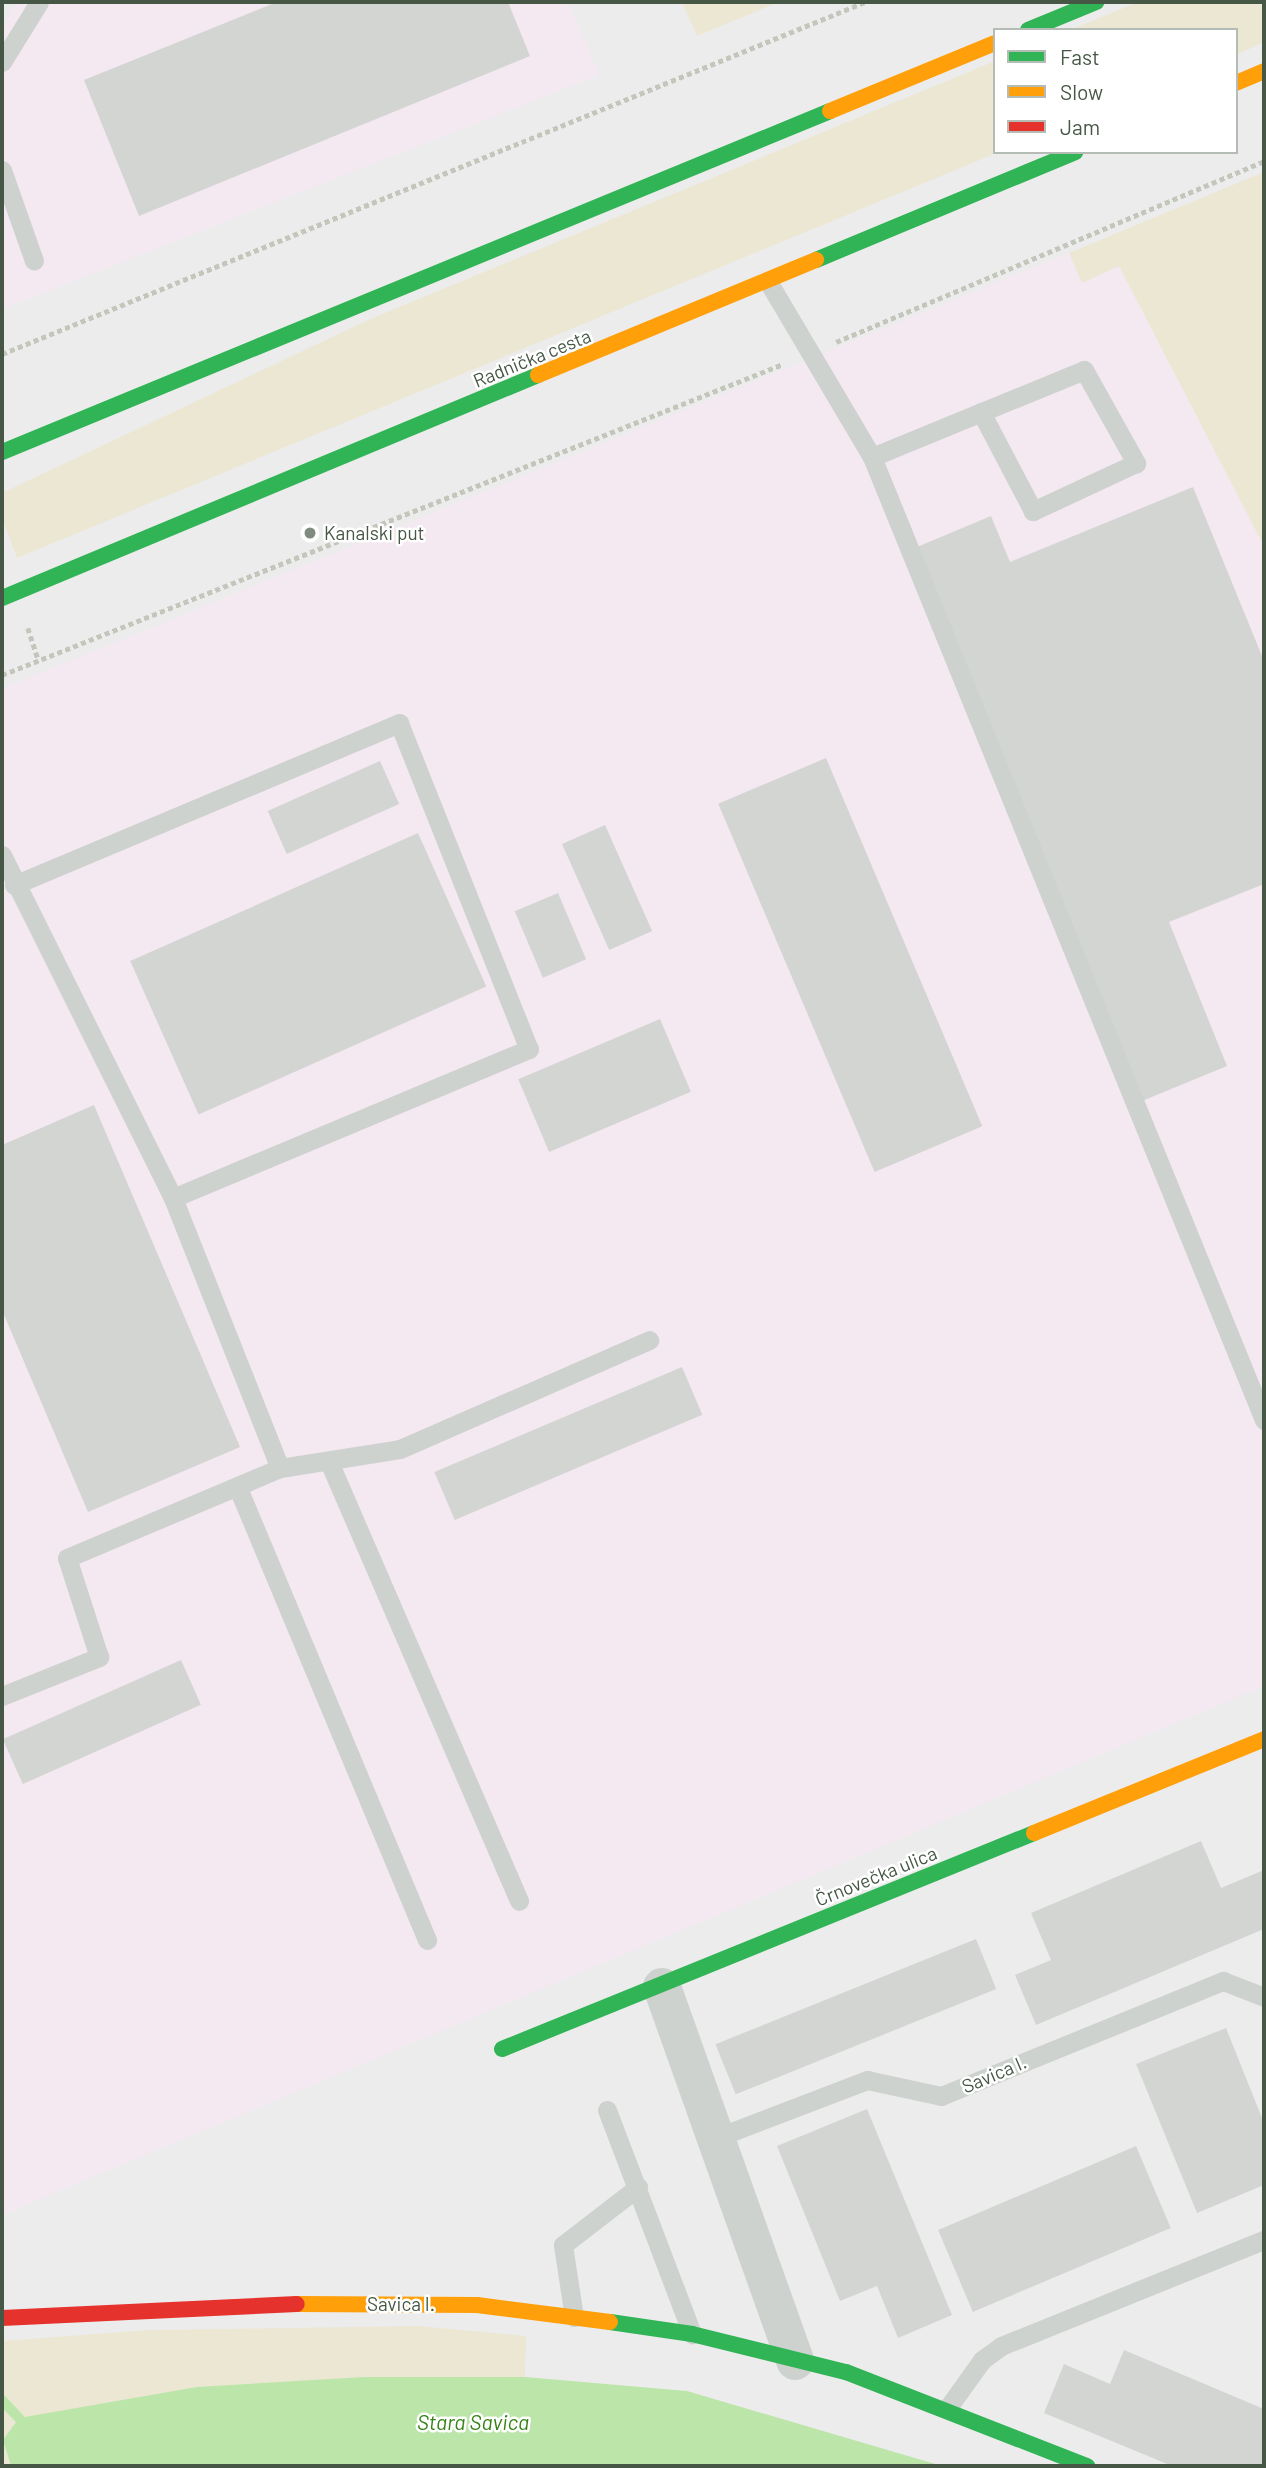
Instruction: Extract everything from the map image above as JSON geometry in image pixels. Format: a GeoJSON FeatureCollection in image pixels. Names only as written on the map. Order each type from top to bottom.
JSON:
{"type":"FeatureCollection","features":[{"type":"Feature","properties":{"kind":"main road"},"geometry":{"type":"LineString","coordinates":[[1033,28],[1096,2]]}},
{"type":"Feature","properties":{"kind":"main road"},"geometry":{"type":"LineString","coordinates":[[2,452],[993,44]]}},
{"type":"Feature","properties":{"kind":"main road"},"geometry":{"type":"LineString","coordinates":[[1238,82],[1264,71]]}},
{"type":"Feature","properties":{"kind":"main road","name":"Radnička cesta"},"geometry":{"type":"LineString","coordinates":[[2,598],[769,283],[1070,154]]}},
{"type":"Feature","properties":{"kind":"main road","name":"Črnovečka ulica"},"geometry":{"type":"LineString","coordinates":[[502,2049],[662,1987],[1264,1739]]}},
{"type":"Feature","properties":{"kind":"main road","name":"Savica I."},"geometry":{"type":"LineString","coordinates":[[2,2318],[212,2303],[477,2305],[575,2317],[692,2334],[795,2361],[947,2409],[1087,2466]]}},
{"type":"Feature","properties":{"kind":"street"},"geometry":{"type":"LineString","coordinates":[[662,1987],[718,2137],[795,2361]]}},
{"type":"Feature","properties":{"kind":"lane"},"geometry":{"type":"LineString","coordinates":[[2,62],[39,2]]}},
{"type":"Feature","properties":{"kind":"lane"},"geometry":{"type":"LineString","coordinates":[[2,170],[34,261]]}},
{"type":"Feature","properties":{"kind":"lane"},"geometry":{"type":"LineString","coordinates":[[769,283],[872,457],[1264,1420]]}},
{"type":"Feature","properties":{"kind":"lane"},"geometry":{"type":"LineString","coordinates":[[872,457],[981,412],[1084,370],[1136,463],[1033,511],[981,412]]}},
{"type":"Feature","properties":{"kind":"lane"},"geometry":{"type":"LineString","coordinates":[[14,885],[399,723],[529,1049],[173,1198]]}},
{"type":"Feature","properties":{"kind":"lane"},"geometry":{"type":"LineString","coordinates":[[2,855],[14,885],[173,1198],[280,1468]]}},
{"type":"Feature","properties":{"kind":"lane"},"geometry":{"type":"LineString","coordinates":[[2,1696],[99,1657],[66,1558],[238,1488],[280,1468],[330,1464],[400,1449],[649,1340]]}},
{"type":"Feature","properties":{"kind":"lane"},"geometry":{"type":"LineString","coordinates":[[330,1464],[519,1901]]}},
{"type":"Feature","properties":{"kind":"lane"},"geometry":{"type":"LineString","coordinates":[[238,1488],[427,1940]]}},
{"type":"Feature","properties":{"kind":"lane","name":"Savica I."},"geometry":{"type":"LineString","coordinates":[[718,2137],[867,2080],[941,2096],[1223,1981],[1264,1997]]}},
{"type":"Feature","properties":{"kind":"lane"},"geometry":{"type":"LineString","coordinates":[[607,2110],[692,2334]]}},
{"type":"Feature","properties":{"kind":"lane"},"geometry":{"type":"LineString","coordinates":[[575,2317],[563,2245],[638,2187]]}},
{"type":"Feature","properties":{"kind":"lane"},"geometry":{"type":"LineString","coordinates":[[947,2409],[982,2360],[1001,2346],[1264,2240]]}},
{"type":"Feature","properties":{"kind":"path"},"geometry":{"type":"LineString","coordinates":[[2,354],[865,2]]}},
{"type":"Feature","properties":{"kind":"path"},"geometry":{"type":"LineString","coordinates":[[843,340],[1264,161]]}},
{"type":"Feature","properties":{"kind":"path"},"geometry":{"type":"LineString","coordinates":[[2,675],[38,658],[775,367]]}},
{"type":"Feature","properties":{"kind":"path"},"geometry":{"type":"LineString","coordinates":[[26,624],[38,658]]}},
{"type":"Feature","properties":{"kind":"shaded area"},"geometry":{"type":"Polygon","coordinates":[[[17,2],[568,2],[599,75],[2,309],[2,27],[17,2]]]}},
{"type":"Feature","properties":{"kind":"shaded area"},"geometry":{"type":"Polygon","coordinates":[[[682,2],[779,2],[697,36],[682,2]]]}},
{"type":"Feature","properties":{"kind":"shaded area"},"geometry":{"type":"Polygon","coordinates":[[[1138,2],[1264,2],[1264,42],[1238,54],[1238,28],[1075,28],[1138,2]]]}},
{"type":"Feature","properties":{"kind":"shaded area"},"geometry":{"type":"Polygon","coordinates":[[[993,62],[994,154],[17,558],[2,518],[2,493],[368,320],[993,62]]]}},
{"type":"Feature","properties":{"kind":"shaded area"},"geometry":{"type":"Polygon","coordinates":[[[1264,172],[1264,546],[1119,266],[1082,283],[1069,253],[1264,172]]]}},
{"type":"Feature","properties":{"kind":"shaded area"},"geometry":{"type":"Polygon","coordinates":[[[1069,253],[1082,283],[1119,266],[1264,546],[1264,1686],[2,2215],[2,689],[1069,253]]]}},
{"type":"Feature","properties":{"kind":"shaded area"},"geometry":{"type":"Polygon","coordinates":[[[418,2326],[526,2336],[525,2377],[197,2387],[3,2440],[11,2466],[2,2466],[2,2341],[149,2330],[418,2326]]]}},
{"type":"Feature","properties":{"kind":"water","name":"Stara Savica"},"geometry":{"type":"Polygon","coordinates":[[[365,2377],[525,2377],[687,2391],[942,2466],[11,2466],[3,2440],[19,2418],[197,2387],[365,2377]]]}},
{"type":"Feature","properties":{"kind":"building"},"geometry":{"type":"Polygon","coordinates":[[[277,2],[508,2],[530,56],[139,216],[84,80],[277,2]]]}},
{"type":"Feature","properties":{"kind":"building"},"geometry":{"type":"Polygon","coordinates":[[[1193,487],[1264,661],[1264,884],[1169,922],[1227,1066],[1142,1101],[917,547],[991,516],[1010,562],[1193,487]]]}},
{"type":"Feature","properties":{"kind":"building"},"geometry":{"type":"Polygon","coordinates":[[[826,758],[982,1126],[875,1172],[718,804],[826,758]]]}},
{"type":"Feature","properties":{"kind":"building"},"geometry":{"type":"Polygon","coordinates":[[[380,761],[399,804],[287,854],[268,811],[380,761]]]}},
{"type":"Feature","properties":{"kind":"building"},"geometry":{"type":"Polygon","coordinates":[[[605,825],[652,931],[609,950],[562,844],[605,825]]]}},
{"type":"Feature","properties":{"kind":"building"},"geometry":{"type":"Polygon","coordinates":[[[418,833],[486,986],[199,1115],[130,961],[418,833]]]}},
{"type":"Feature","properties":{"kind":"building"},"geometry":{"type":"Polygon","coordinates":[[[558,893],[586,959],[543,978],[515,911],[558,893]]]}},
{"type":"Feature","properties":{"kind":"building"},"geometry":{"type":"Polygon","coordinates":[[[660,1019],[691,1092],[549,1152],[518,1079],[660,1019]]]}},
{"type":"Feature","properties":{"kind":"building"},"geometry":{"type":"Polygon","coordinates":[[[94,1105],[240,1447],[88,1512],[2,1310],[2,1145],[94,1105]]]}},
{"type":"Feature","properties":{"kind":"building"},"geometry":{"type":"Polygon","coordinates":[[[682,1367],[702,1415],[455,1520],[434,1472],[682,1367]]]}},
{"type":"Feature","properties":{"kind":"building"},"geometry":{"type":"Polygon","coordinates":[[[181,1660],[201,1705],[23,1784],[3,1739],[181,1660]]]}},
{"type":"Feature","properties":{"kind":"building"},"geometry":{"type":"Polygon","coordinates":[[[1201,1841],[1221,1888],[1264,1870],[1264,1929],[1036,2025],[1015,1975],[1051,1960],[1031,1913],[1201,1841]]]}},
{"type":"Feature","properties":{"kind":"building"},"geometry":{"type":"Polygon","coordinates":[[[976,1939],[996,1989],[736,2094],[715,2044],[976,1939]]]}},
{"type":"Feature","properties":{"kind":"building"},"geometry":{"type":"Polygon","coordinates":[[[1226,2028],[1264,2123],[1264,2185],[1197,2213],[1136,2064],[1226,2028]]]}},
{"type":"Feature","properties":{"kind":"building"},"geometry":{"type":"Polygon","coordinates":[[[867,2109],[952,2315],[898,2338],[877,2286],[840,2301],[777,2146],[867,2109]]]}},
{"type":"Feature","properties":{"kind":"building"},"geometry":{"type":"Polygon","coordinates":[[[1136,2146],[1171,2228],[973,2312],[938,2230],[1136,2146]]]}},
{"type":"Feature","properties":{"kind":"building"},"geometry":{"type":"Polygon","coordinates":[[[1124,2350],[1264,2409],[1264,2466],[1172,2466],[1044,2413],[1064,2364],[1110,2384],[1124,2350]]]}},
{"type":"Feature","properties":{"kind":"waterway"},"geometry":{"type":"LineString","coordinates":[[2,2400],[19,2418]]}},
{"type":"Feature","properties":{"kind":"traffic: fast"},"geometry":{"type":"LineString","coordinates":[[1033,28],[1096,2]]}},
{"type":"Feature","properties":{"kind":"traffic: fast"},"geometry":{"type":"LineString","coordinates":[[2,452],[830,111]]}},
{"type":"Feature","properties":{"kind":"traffic: fast"},"geometry":{"type":"LineString","coordinates":[[816,260],[1070,154]]}},
{"type":"Feature","properties":{"kind":"traffic: fast"},"geometry":{"type":"LineString","coordinates":[[2,598],[538,375]]}},
{"type":"Feature","properties":{"kind":"traffic: fast"},"geometry":{"type":"LineString","coordinates":[[502,2049],[1034,1833]]}},
{"type":"Feature","properties":{"kind":"traffic: fast"},"geometry":{"type":"LineString","coordinates":[[610,2322],[692,2334],[846,2372],[1087,2466]]}},
{"type":"Feature","properties":{"kind":"traffic: slow"},"geometry":{"type":"LineString","coordinates":[[830,111],[993,44]]}},
{"type":"Feature","properties":{"kind":"traffic: slow"},"geometry":{"type":"LineString","coordinates":[[1238,82],[1264,71]]}},
{"type":"Feature","properties":{"kind":"traffic: slow"},"geometry":{"type":"LineString","coordinates":[[538,375],[816,260]]}},
{"type":"Feature","properties":{"kind":"traffic: slow"},"geometry":{"type":"LineString","coordinates":[[1034,1833],[1264,1739]]}},
{"type":"Feature","properties":{"kind":"traffic: slow"},"geometry":{"type":"LineString","coordinates":[[297,2304],[477,2305],[610,2322]]}},
{"type":"Feature","properties":{"kind":"traffic: jam"},"geometry":{"type":"LineString","coordinates":[[2,2318],[297,2304]]}},
{"type":"Feature","properties":{"kind":"place","name":"Kanalski put"},"geometry":{"type":"Point","coordinates":[310,533]}}]}
